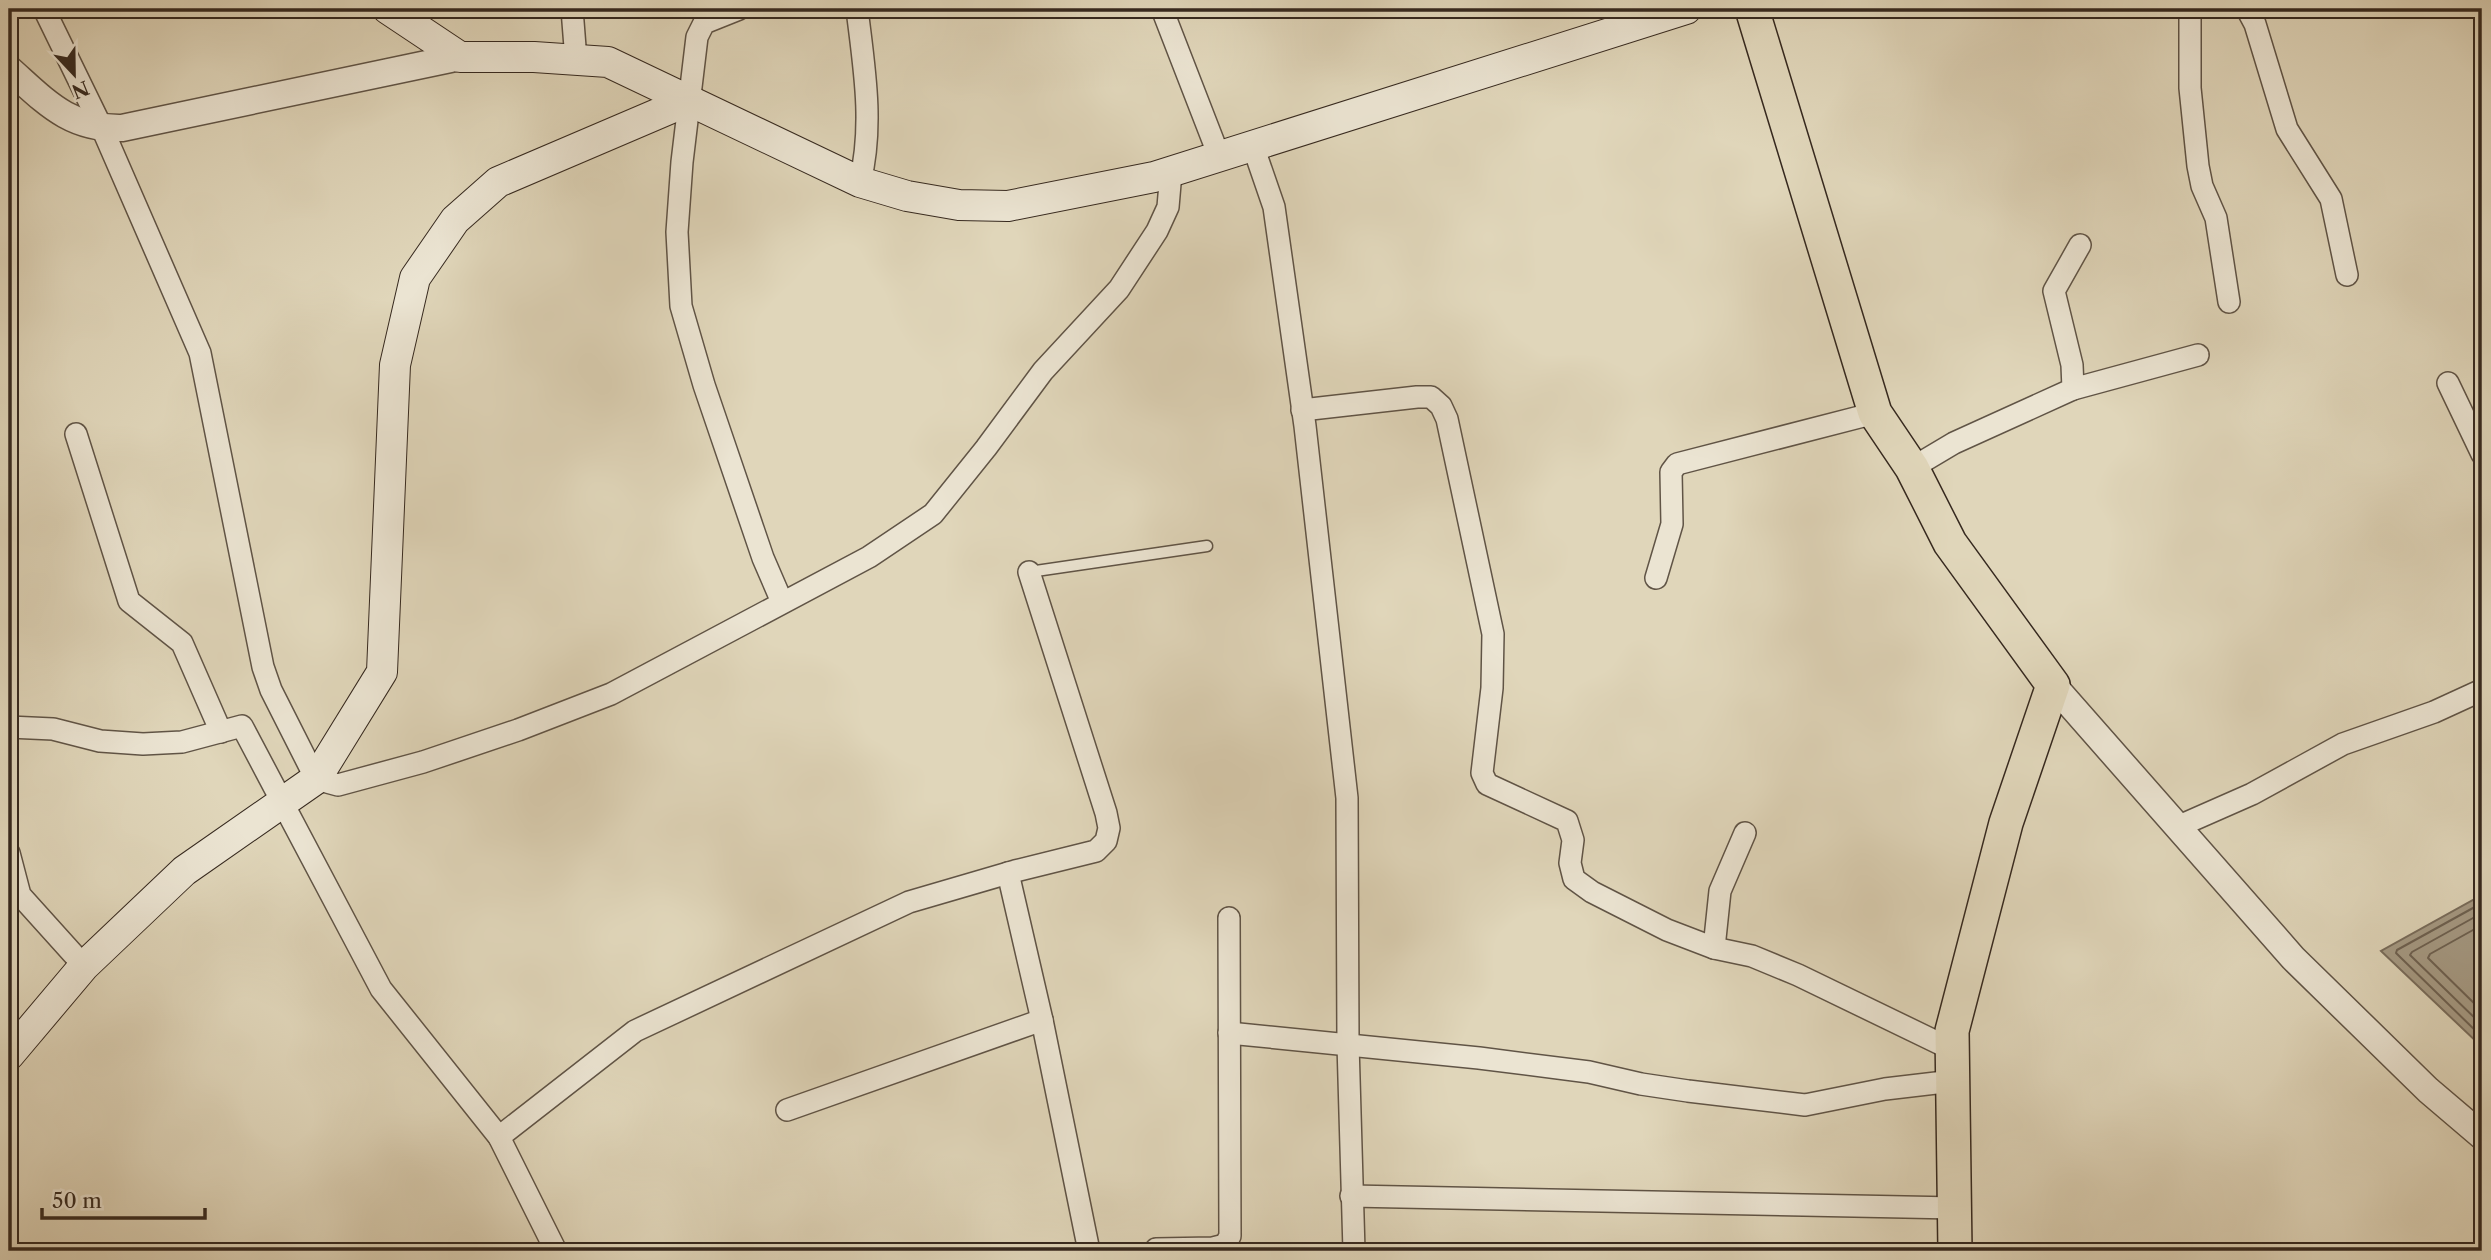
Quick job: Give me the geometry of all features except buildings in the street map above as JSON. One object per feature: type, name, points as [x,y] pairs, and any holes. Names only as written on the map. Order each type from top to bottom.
[{"type":"main road","points":[[388,9],[460,57],[534,57],[608,62],[860,182],[907,196],[959,205],[1008,206],[1067,196],[1171,172],[1686,9]]},
{"type":"main road","points":[[1752,9],[1875,413],[1912,468],[1950,543],[2053,685],[2006,823],[1952,1031],[1955,1251]]},
{"type":"main road","points":[[9,1055],[85,966],[184,871],[316,779],[382,672],[395,365],[415,278],[455,220],[498,182],[690,100]]},
{"type":"street","points":[[44,9],[103,128],[200,353],[264,667],[271,690],[316,779],[338,785],[423,762],[518,730],[611,694],[869,556],[933,514],[1043,370],[1118,289],[1157,231],[1168,207],[1171,172]]},
{"type":"street","points":[[572,9],[576,60]]},
{"type":"street","points":[[739,9],[704,23],[697,37],[682,162],[677,232],[681,306],[763,558],[782,602]]},
{"type":"street","points":[[857,9],[866,86],[868,132],[860,182]]},
{"type":"street","points":[[1162,9],[1219,156]]},
{"type":"street","points":[[2190,9],[2190,88],[2198,166],[2202,186],[2216,218],[2229,302]]},
{"type":"street","points":[[2246,9],[2255,24],[2287,129],[2331,200],[2347,275]]},
{"type":"street","points":[[9,69],[52,107],[73,120],[103,128],[122,128],[460,57]]},
{"type":"street","points":[[1253,146],[1274,207],[1302,410],[1347,798],[1348,1044],[1354,1251]]},
{"type":"street","points":[[2073,389],[2072,365],[2054,291],[2080,245]]},
{"type":"street","points":[[1912,468],[1954,443],[2073,389],[2198,355]]},
{"type":"street","points":[[2448,383],[2482,454]]},
{"type":"street","points":[[1302,410],[1417,397],[1431,397],[1441,406],[1447,419],[1493,634],[1492,688],[1482,774],[1487,784],[1567,821],[1573,840],[1570,863],[1574,879],[1592,892],[1667,930],[1714,948],[1752,956],[1798,975],[1953,1065]]},
{"type":"street","points":[[1656,578],[1672,524],[1671,472],[1677,464],[1875,413]]},
{"type":"street","points":[[76,434],[129,601],[182,643],[221,732]]},
{"type":"street","points":[[499,1137],[635,1031],[909,902],[1096,851],[1106,841],[1109,828],[1106,813],[1029,572]]},
{"type":"street","points":[[2053,685],[2293,958],[2428,1090],[2482,1136]]},
{"type":"street","points":[[2178,827],[2252,794],[2343,744],[2434,712],[2482,690]]},
{"type":"street","points":[[9,727],[53,729],[100,741],[143,744],[182,742],[242,726],[381,989],[499,1137],[556,1251]]},
{"type":"street","points":[[1714,948],[1720,891],[1745,833]]},
{"type":"street","points":[[9,853],[20,895],[85,966]]},
{"type":"street","points":[[1008,873],[1042,1020],[1088,1251]]},
{"type":"street","points":[[1156,1249],[1213,1248],[1225,1245],[1230,1236],[1229,918]]},
{"type":"street","points":[[787,1110],[1042,1020]]},
{"type":"street","points":[[1229,1032],[1589,1072],[1664,1088],[1805,1105],[1885,1089],[1953,1065]]},
{"type":"street","points":[[1351,1196],[1955,1208]]},
{"type":"lane","points":[[1029,572],[1207,546]]},
{"type":"water","points":[[2482,895],[2482,1047],[2381,951]]}]
